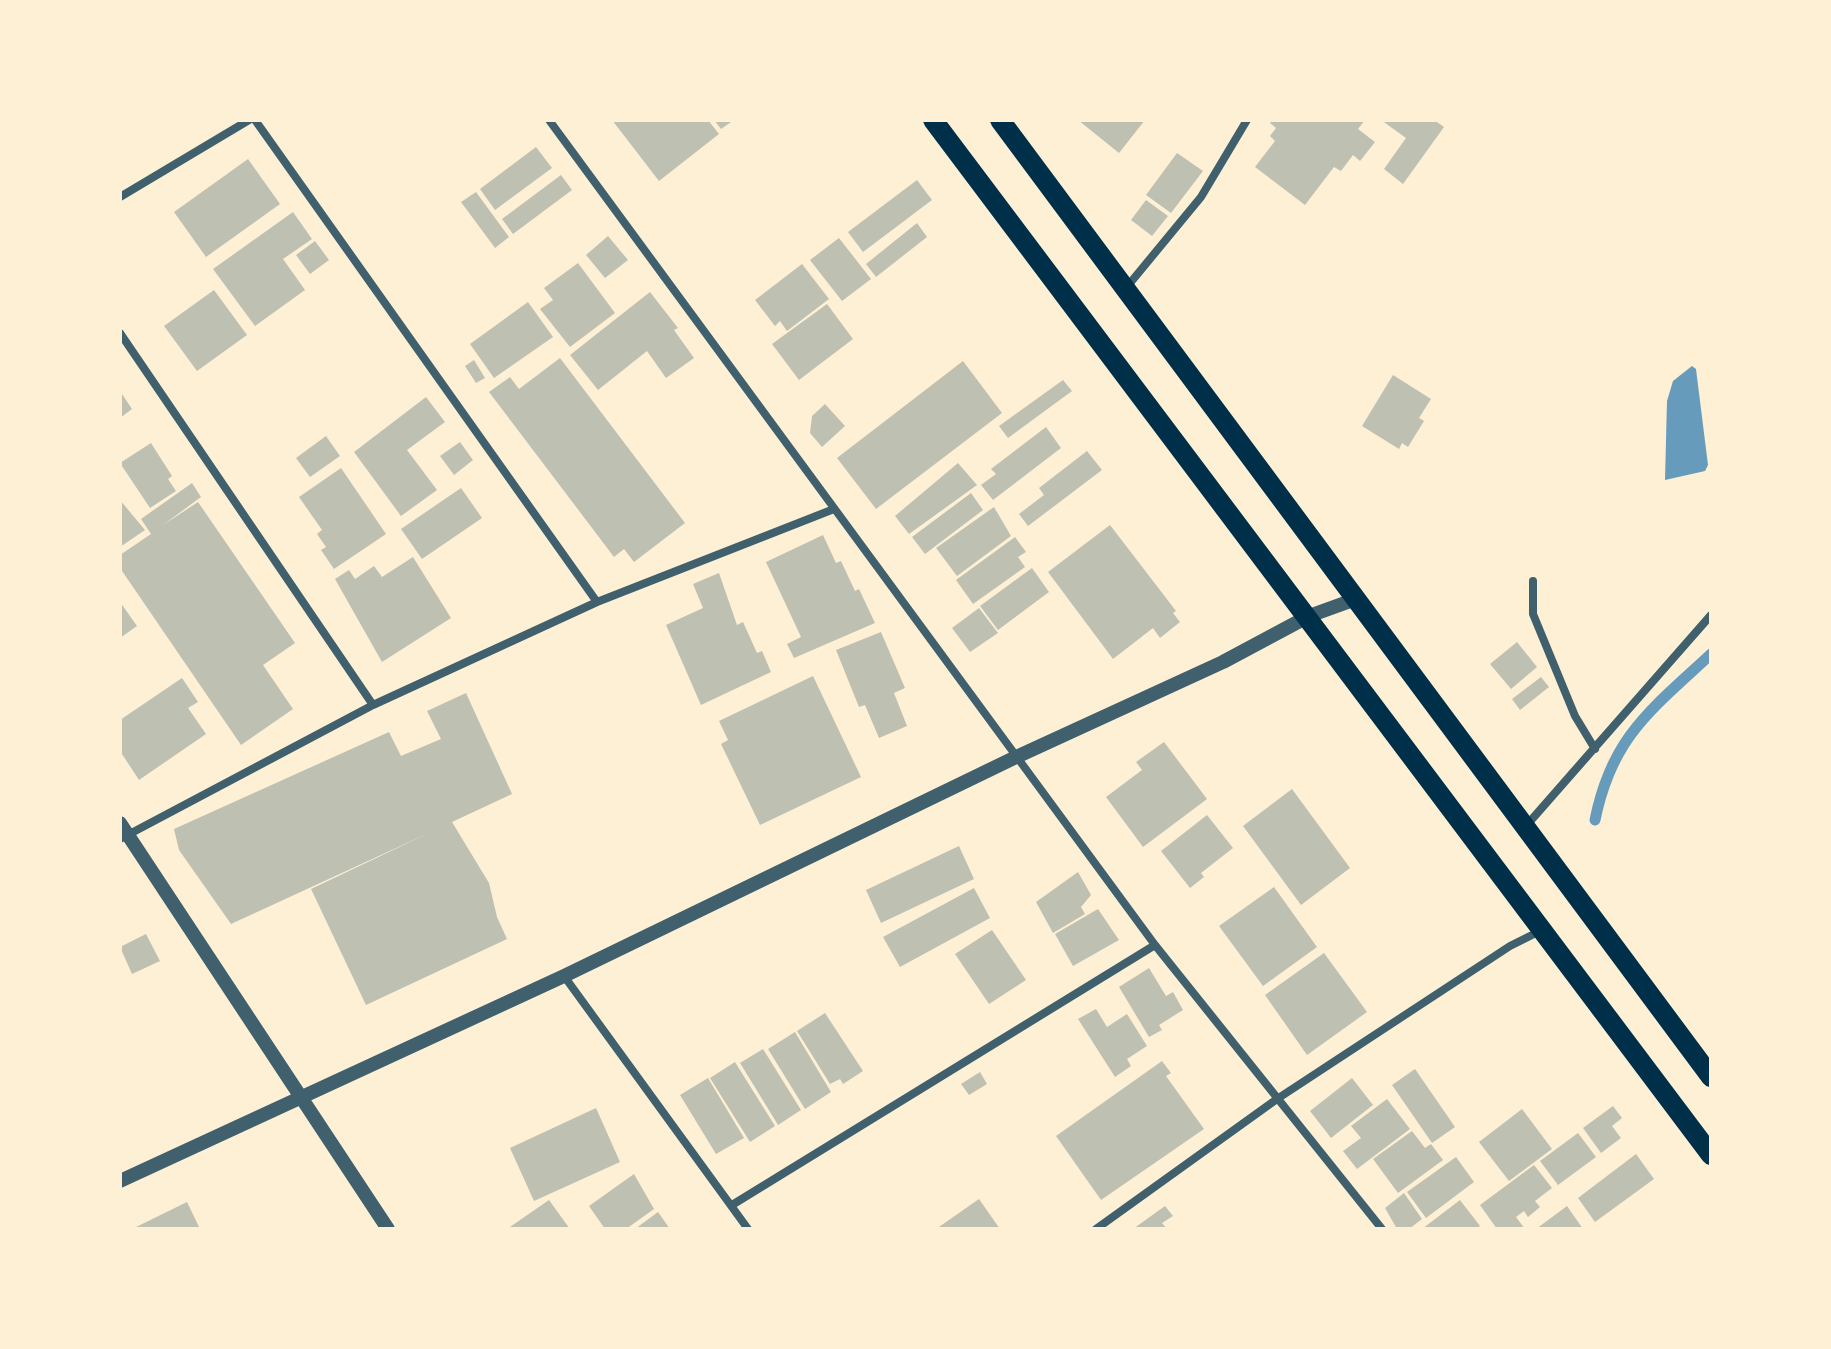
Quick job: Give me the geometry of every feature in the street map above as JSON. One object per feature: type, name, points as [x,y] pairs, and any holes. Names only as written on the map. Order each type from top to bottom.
[{"type":"main road","points":[[933,120],[1309,616],[1711,1155]]},
{"type":"main road","points":[[1000,120],[1711,1077]]},
{"type":"street","points":[[120,197],[252,120],[597,602]]},
{"type":"street","points":[[549,120],[1014,758],[1155,945],[1382,1229]]},
{"type":"street","points":[[1125,288],[1201,197],[1247,120]]},
{"type":"street","points":[[120,333],[373,705]]},
{"type":"street","points":[[388,1229],[123,832],[373,705],[597,602],[834,509]]},
{"type":"street","points":[[1533,581],[1533,614],[1575,716],[1595,749]]},
{"type":"street","points":[[120,1181],[564,976],[1014,758],[1223,662],[1309,616],[1356,599]]},
{"type":"street","points":[[1526,827],[1711,615]]},
{"type":"street","points":[[1096,1229],[1277,1099],[1510,946],[1543,930]]},
{"type":"street","points":[[732,1205],[1155,945]]},
{"type":"street","points":[[564,976],[748,1229]]},
{"type":"water","points":[[1692,366],[1696,369],[1708,465],[1705,471],[1665,480],[1667,401],[1673,381]]},
{"type":"building","points":[[612,120],[708,120],[719,134],[659,181]]},
{"type":"building","points":[[714,120],[734,120],[721,129]]},
{"type":"building","points":[[1078,120],[1145,120],[1119,153]]},
{"type":"building","points":[[1272,120],[1365,120],[1358,129],[1375,142],[1360,161],[1353,155],[1341,171],[1334,167],[1305,205],[1255,167],[1275,141],[1270,136],[1276,128],[1270,123]]},
{"type":"building","points":[[1381,120],[1434,120],[1444,127],[1403,184],[1384,169],[1406,138]]},
{"type":"building","points":[[536,147],[552,168],[495,210],[480,189]]},
{"type":"building","points":[[1177,153],[1203,171],[1171,213],[1146,195]]},
{"type":"building","points":[[248,159],[280,204],[206,257],[174,212]]},
{"type":"building","points":[[561,175],[572,190],[513,234],[502,219]]},
{"type":"building","points":[[917,180],[932,200],[863,252],[848,232]]},
{"type":"building","points":[[476,192],[509,237],[495,248],[461,202]]},
{"type":"building","points":[[1146,200],[1168,216],[1152,236],[1131,220]]},
{"type":"building","points":[[293,212],[312,239],[283,259],[305,290],[255,326],[213,269]]},
{"type":"building","points":[[917,223],[927,237],[876,277],[866,264]]},
{"type":"building","points":[[608,236],[628,260],[605,278],[586,255]]},
{"type":"building","points":[[839,238],[871,279],[842,301],[810,260]]},
{"type":"building","points":[[315,241],[329,260],[310,274],[296,255]]},
{"type":"building","points":[[578,263],[615,313],[570,347],[540,309],[553,300],[544,288]]},
{"type":"building","points":[[802,264],[829,299],[787,331],[780,321],[775,326],[755,300]]},
{"type":"building","points":[[214,290],[247,335],[197,371],[164,326]]},
{"type":"building","points":[[650,292],[678,328],[674,330],[694,358],[666,378],[647,351],[598,390],[570,355]]},
{"type":"building","points":[[528,302],[553,337],[494,378],[470,344]]},
{"type":"building","points":[[827,304],[853,339],[799,380],[772,344]]},
{"type":"building","points":[[560,358],[685,523],[634,562],[624,549],[614,557],[489,392],[510,377],[519,389]]},
{"type":"building","points":[[474,360],[485,378],[476,383],[465,366]]},
{"type":"building","points":[[963,361],[1002,413],[876,509],[837,458]]},
{"type":"building","points":[[1393,375],[1431,399],[1419,418],[1424,421],[1408,447],[1402,443],[1399,449],[1362,426]]},
{"type":"building","points":[[1063,380],[1072,391],[1008,438],[999,426]]},
{"type":"building","points":[[120,391],[132,409],[120,418]]},
{"type":"building","points":[[426,397],[445,422],[407,450],[437,490],[401,516],[354,452]]},
{"type":"building","points":[[825,404],[845,426],[822,447],[810,433],[812,416]]},
{"type":"building","points":[[1046,427],[1061,448],[993,500],[981,485],[996,474],[991,469]]},
{"type":"building","points":[[326,436],[340,456],[310,477],[296,458]]},
{"type":"building","points":[[460,442],[473,460],[454,475],[440,456]]},
{"type":"building","points":[[151,443],[172,476],[168,479],[176,491],[150,508],[120,463]]},
{"type":"building","points":[[1087,451],[1102,470],[1028,526],[1019,514],[1044,495],[1039,488]]},
{"type":"building","points":[[958,463],[977,485],[909,534],[895,516]]},
{"type":"building","points":[[341,468],[386,534],[334,569],[321,550],[326,547],[317,534],[322,530],[299,497]]},
{"type":"building","points":[[192,483],[201,497],[163,525],[198,502],[295,643],[263,665],[293,709],[241,745],[120,568],[120,555],[151,534],[141,519]]},
{"type":"building","points":[[461,488],[482,518],[422,559],[401,529]]},
{"type":"building","points":[[971,493],[983,510],[925,554],[912,537]]},
{"type":"building","points":[[120,500],[145,530],[120,547]]},
{"type":"building","points":[[994,507],[1011,536],[957,576],[936,548]]},
{"type":"building","points":[[1110,525],[1176,611],[1173,613],[1180,622],[1160,638],[1153,628],[1113,659],[1048,572]]},
{"type":"building","points":[[823,535],[836,563],[841,561],[855,591],[859,589],[875,623],[794,658],[787,644],[801,637],[766,562]]},
{"type":"building","points":[[1015,537],[1026,552],[1018,557],[1025,567],[973,604],[956,580]]},
{"type":"building","points":[[413,557],[451,618],[382,662],[335,579],[349,570],[355,579],[374,566],[382,577]]},
{"type":"building","points":[[1032,568],[1049,592],[998,630],[980,606]]},
{"type":"building","points":[[719,573],[737,625],[743,622],[757,653],[762,651],[771,672],[701,705],[666,625],[703,608],[693,584]]},
{"type":"building","points":[[120,602],[137,626],[120,638]]},
{"type":"building","points":[[979,608],[998,633],[970,652],[952,628]]},
{"type":"building","points":[[881,632],[905,688],[894,693],[907,726],[879,738],[865,705],[859,707],[836,650]]},
{"type":"building","points":[[1517,642],[1537,667],[1511,689],[1490,664]]},
{"type":"building","points":[[813,676],[861,777],[760,825],[721,744],[728,740],[719,721]]},
{"type":"building","points":[[1541,677],[1549,687],[1520,710],[1512,699]]},
{"type":"building","points":[[182,678],[198,702],[188,708],[206,734],[139,780],[120,751],[120,720]]},
{"type":"building","points":[[466,693],[512,794],[452,822],[489,883],[497,917],[507,939],[366,1005],[311,889],[431,832],[231,924],[179,850],[174,829],[389,732],[401,756],[441,739],[427,711]]},
{"type":"building","points":[[1164,742],[1207,799],[1143,847],[1106,797],[1142,770],[1136,762]]},
{"type":"building","points":[[1292,789],[1350,868],[1301,905],[1243,826]]},
{"type":"building","points":[[1207,815],[1233,848],[1201,873],[1204,877],[1190,888],[1161,851]]},
{"type":"building","points":[[959,846],[974,879],[881,923],[866,890]]},
{"type":"building","points":[[1078,872],[1091,895],[1081,907],[1085,914],[1053,933],[1036,902]]},
{"type":"building","points":[[1274,887],[1317,947],[1263,986],[1219,926]]},
{"type":"building","points":[[974,888],[990,918],[900,967],[883,937]]},
{"type":"building","points":[[1098,909],[1119,940],[1073,966],[1055,934]]},
{"type":"building","points":[[992,930],[1026,980],[989,1004],[955,954]]},
{"type":"building","points":[[146,934],[160,961],[132,974],[120,947]]},
{"type":"building","points":[[1324,953],[1367,1012],[1307,1055],[1265,995]]},
{"type":"building","points":[[1149,968],[1166,996],[1173,992],[1183,1010],[1159,1025],[1162,1030],[1149,1037],[1119,987]]},
{"type":"building","points":[[1096,1009],[1107,1027],[1127,1014],[1147,1046],[1127,1059],[1131,1066],[1115,1077],[1078,1019]]},
{"type":"building","points":[[825,1013],[863,1071],[843,1084],[840,1079],[830,1084],[797,1031]]},
{"type":"building","points":[[795,1032],[831,1092],[805,1109],[768,1049]]},
{"type":"building","points":[[763,1049],[801,1110],[778,1125],[740,1063]]},
{"type":"building","points":[[1162,1061],[1171,1073],[1166,1076],[1204,1129],[1101,1200],[1056,1136]]},
{"type":"building","points":[[735,1062],[775,1126],[750,1142],[710,1078]]},
{"type":"building","points":[[1415,1069],[1455,1127],[1432,1143],[1392,1085]]},
{"type":"building","points":[[980,1072],[987,1084],[969,1095],[961,1084]]},
{"type":"building","points":[[708,1078],[744,1138],[716,1154],[680,1095]]},
{"type":"building","points":[[1352,1078],[1373,1105],[1331,1138],[1310,1111]]},
{"type":"building","points":[[1387,1099],[1410,1129],[1357,1169],[1343,1151],[1361,1138],[1351,1126]]},
{"type":"building","points":[[1613,1106],[1622,1118],[1612,1126],[1621,1138],[1601,1153],[1583,1128]]},
{"type":"building","points":[[596,1108],[620,1162],[534,1201],[510,1148]]},
{"type":"building","points":[[1522,1109],[1552,1149],[1509,1181],[1479,1142]]},
{"type":"building","points":[[1412,1131],[1425,1148],[1431,1144],[1443,1160],[1398,1193],[1373,1159]]},
{"type":"building","points":[[1578,1133],[1596,1157],[1558,1185],[1540,1161]]},
{"type":"building","points":[[1636,1154],[1654,1179],[1595,1222],[1578,1198]]},
{"type":"building","points":[[1456,1157],[1474,1182],[1426,1218],[1407,1192]]},
{"type":"building","points":[[1534,1165],[1552,1188],[1535,1201],[1540,1207],[1528,1217],[1524,1211],[1516,1217],[1525,1229],[1497,1229],[1480,1205]]},
{"type":"building","points":[[634,1174],[654,1209],[626,1229],[605,1229],[589,1206]]},
{"type":"building","points":[[1404,1193],[1422,1219],[1409,1229],[1397,1229],[1385,1208]]},
{"type":"building","points":[[979,1199],[1000,1229],[936,1229]]},
{"type":"building","points":[[549,1200],[570,1229],[507,1229]]},
{"type":"building","points":[[1460,1200],[1480,1226],[1476,1229],[1422,1229]]},
{"type":"building","points":[[187,1202],[200,1229],[132,1229]]},
{"type":"building","points":[[1165,1206],[1173,1216],[1162,1223],[1167,1229],[1133,1229]]},
{"type":"building","points":[[1567,1206],[1583,1229],[1536,1229]]},
{"type":"building","points":[[658,1212],[670,1229],[635,1229]]},
{"type":"waterway","points":[[1595,820],[1612,766],[1637,726],[1711,654]]}]
